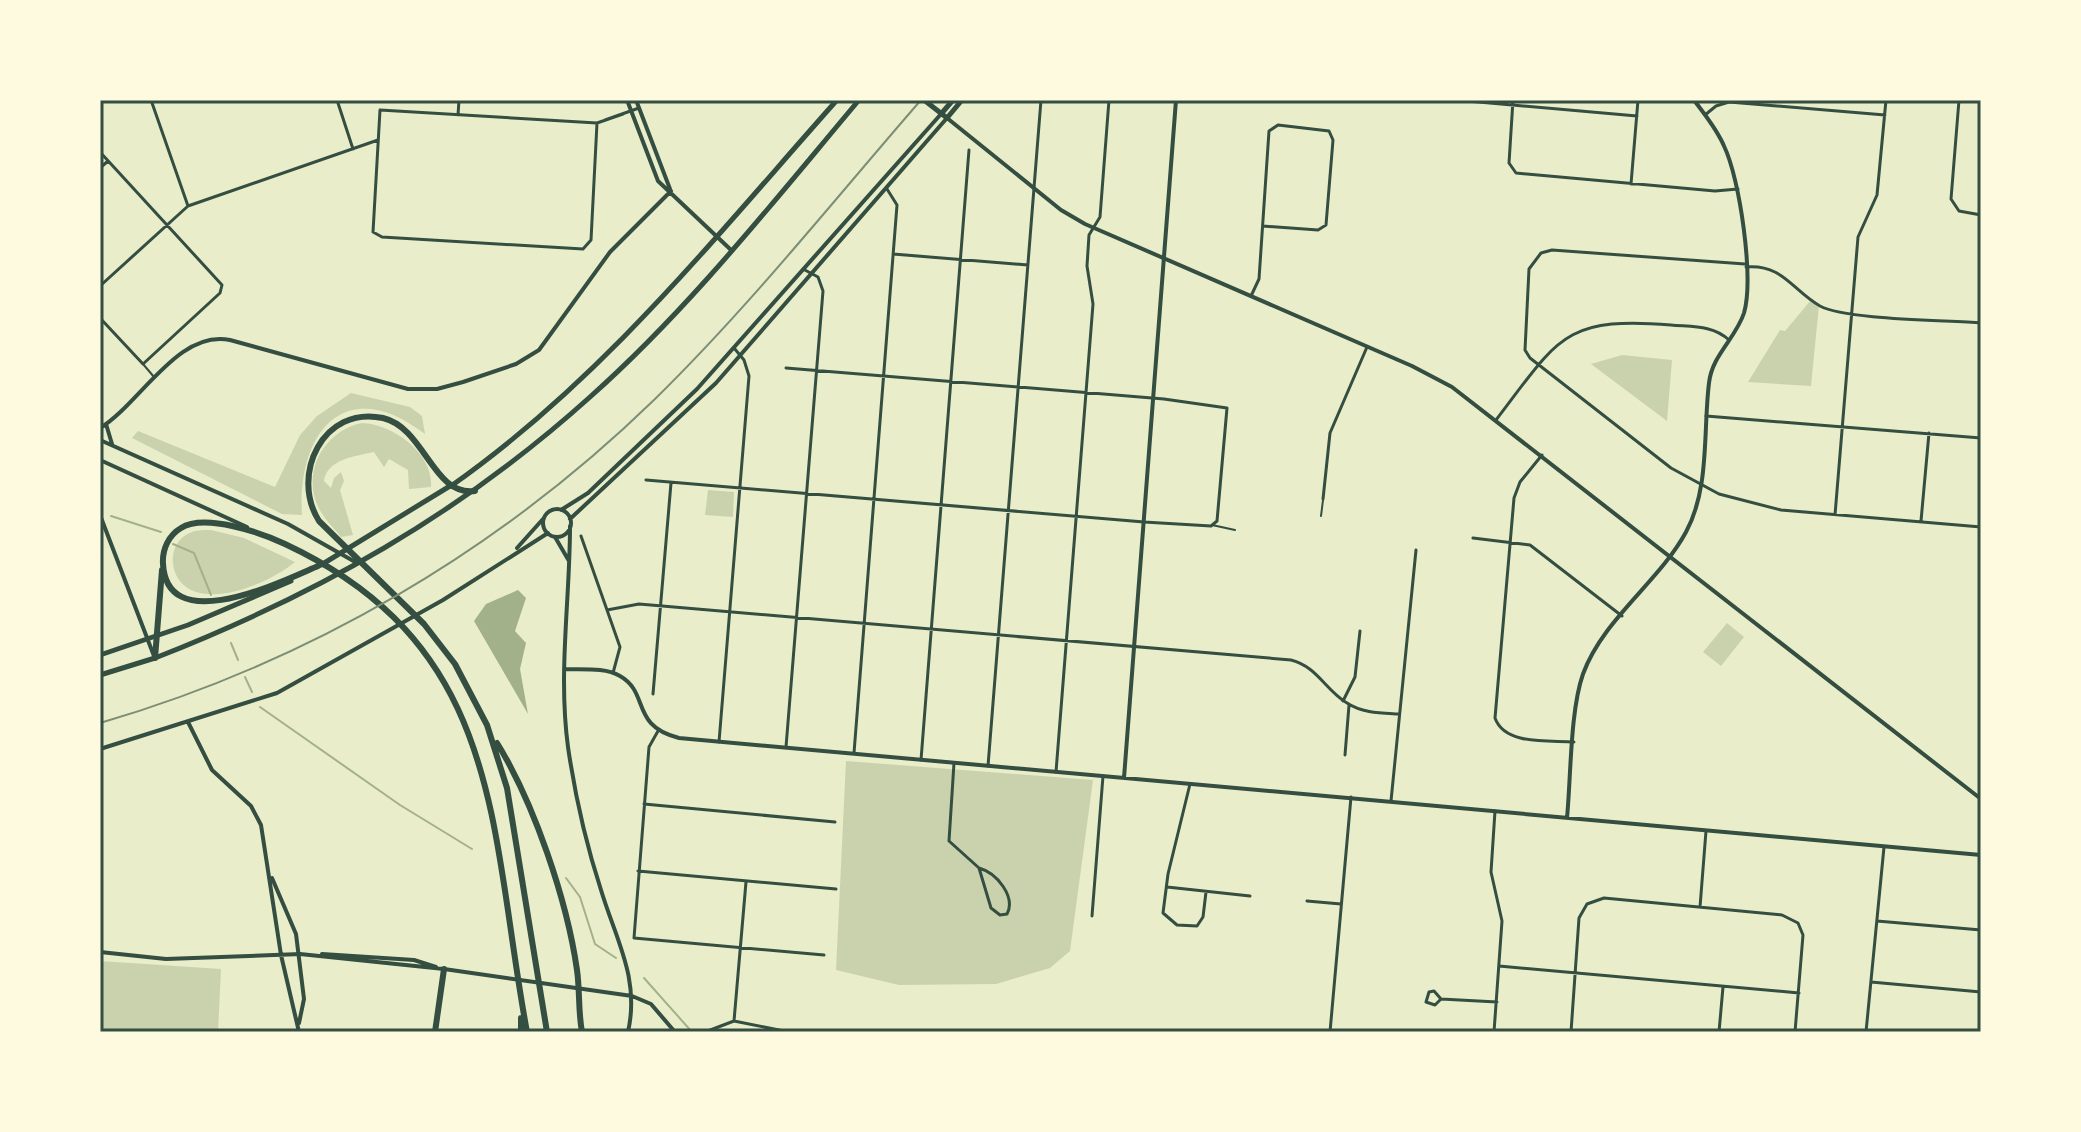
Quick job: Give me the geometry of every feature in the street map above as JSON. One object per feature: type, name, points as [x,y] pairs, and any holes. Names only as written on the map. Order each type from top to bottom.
[{"type":"highway","points":[[475,491],[462,491],[450,486],[406,429],[373,417],[349,420],[320,442],[308,468],[310,505],[335,538],[409,606],[429,630],[455,664],[508,761],[565,909],[582,1032]]},
{"type":"highway","points":[[155,658],[163,558],[170,539],[190,523],[210,522],[264,535],[301,552],[356,585],[414,641],[452,697],[481,764],[496,832],[527,1032]]},
{"type":"highway","points":[[163,558],[166,577],[174,588],[185,596],[205,601],[255,593],[318,566]]},
{"type":"highway","points":[[490,733],[507,788],[547,1032]]},
{"type":"highway","points":[[435,1032],[444,969]]},
{"type":"highway","points":[[521,1002],[521,1032]]},
{"type":"main road","points":[[100,655],[146,641],[255,598],[318,566],[450,486],[491,457],[575,387],[633,331],[837,100]]},
{"type":"main road","points":[[100,675],[155,658],[307,593],[415,531],[475,491],[593,395],[730,249],[859,100]]},
{"type":"main road","points":[[924,100],[944,116]]},
{"type":"main road","points":[[944,116],[953,100]]},
{"type":"main road","points":[[944,116],[962,100]]},
{"type":"street","points":[[151,100],[188,206]]},
{"type":"street","points":[[337,100],[353,149]]},
{"type":"street","points":[[458,115],[459,100]]},
{"type":"street","points":[[627,100],[658,181],[730,249]]},
{"type":"street","points":[[636,100],[671,191]]},
{"type":"street","points":[[988,766],[1041,100]]},
{"type":"street","points":[[1056,772],[1093,304],[1087,259],[1093,227],[1100,217],[1109,100]]},
{"type":"street","points":[[1124,778],[1176,100]]},
{"type":"street","points":[[1456,100],[1637,116]]},
{"type":"street","points":[[1631,184],[1638,100]]},
{"type":"street","points":[[1567,818],[1582,676],[1595,651],[1670,555],[1692,520],[1700,486],[1711,371],[1744,312],[1746,266],[1738,189],[1724,144],[1694,100]]},
{"type":"street","points":[[1835,515],[1858,237],[1877,195],[1886,100]]},
{"type":"street","points":[[1959,100],[1951,199],[1959,211],[1981,215]]},
{"type":"street","points":[[1705,115],[1716,106],[1729,102],[1885,115]]},
{"type":"street","points":[[1513,103],[1509,165],[1516,173],[1631,184],[1738,189]]},
{"type":"street","points":[[600,123],[591,240],[587,247],[579,250],[377,236],[372,226],[380,110],[600,123],[639,108]]},
{"type":"street","points":[[944,116],[1061,210],[1163,260],[1438,379],[1542,455],[1981,799]]},
{"type":"street","points":[[570,519],[690,410],[887,189],[944,116]]},
{"type":"street","points":[[513,553],[552,510],[575,504],[645,440],[734,348],[944,116]]},
{"type":"street","points":[[1251,296],[1259,279],[1263,226],[1271,128],[1278,125],[1319,128],[1331,134],[1327,222],[1318,230],[1263,226]]},
{"type":"street","points":[[100,286],[188,206],[378,140]]},
{"type":"street","points":[[921,760],[969,150]]},
{"type":"street","points":[[100,152],[221,281],[222,290],[143,364],[100,318]]},
{"type":"street","points":[[100,168],[108,161]]},
{"type":"street","points":[[854,753],[897,205],[887,189]]},
{"type":"street","points":[[100,428],[195,343],[219,337],[417,390],[450,386],[516,364],[547,341],[610,252],[671,191]]},
{"type":"street","points":[[1981,323],[1851,313],[1819,305],[1777,271],[1552,250],[1541,253],[1529,269],[1523,338],[1526,353],[1539,365],[1671,468],[1700,486],[1760,507],[1981,527]]},
{"type":"street","points":[[893,254],[1028,265]]},
{"type":"street","points":[[786,747],[823,288],[814,273],[803,269]]},
{"type":"street","points":[[1496,420],[1539,365],[1568,336],[1606,322],[1708,328],[1729,340]]},
{"type":"street","points":[[1323,499],[1330,433],[1367,347]]},
{"type":"street","points":[[719,742],[749,376],[740,354],[734,348]]},
{"type":"street","points":[[646,480],[1144,522],[1212,525],[1218,519],[1227,408],[1153,398],[786,368]]},
{"type":"street","points":[[1706,416],[1981,438]]},
{"type":"street","points":[[106,424],[112,445]]},
{"type":"street","points":[[1921,522],[1929,433]]},
{"type":"street","points":[[100,440],[319,540],[368,570]]},
{"type":"street","points":[[1542,455],[1516,490],[1497,723],[1512,736],[1574,742]]},
{"type":"street","points":[[100,460],[264,535]]},
{"type":"street","points":[[653,694],[671,483]]},
{"type":"street","points":[[561,510],[570,519],[564,669],[573,780],[601,892],[630,971],[632,996],[628,1032]]},
{"type":"street","points":[[100,515],[155,658]]},
{"type":"street","points":[[544,518],[548,533],[554,536],[570,563]]},
{"type":"street","points":[[554,536],[564,534],[570,526]]},
{"type":"street","points":[[100,749],[277,693],[443,600],[548,533]]},
{"type":"street","points":[[581,536],[620,647],[613,673]]},
{"type":"street","points":[[1473,538],[1510,541],[1535,548],[1622,616]]},
{"type":"street","points":[[1391,801],[1416,550]]},
{"type":"street","points":[[607,610],[630,604],[662,606],[1300,662],[1319,674],[1349,705],[1398,714]]},
{"type":"street","points":[[1343,701],[1355,677],[1360,631]]},
{"type":"street","points":[[564,669],[613,673],[626,680],[649,725],[679,738],[1981,855]]},
{"type":"street","points":[[1345,755],[1349,705]]},
{"type":"street","points":[[188,722],[212,770],[257,815],[281,955],[299,1025]]},
{"type":"street","points":[[658,731],[649,747],[633,931],[636,939],[824,955]]},
{"type":"street","points":[[954,763],[949,841],[979,868],[988,871],[1008,895],[1010,904],[1007,914],[1000,915],[991,908],[979,868]]},
{"type":"street","points":[[1092,916],[1103,776]]},
{"type":"street","points":[[1190,783],[1165,887],[1162,906],[1165,917],[1189,927],[1202,920],[1206,892]]},
{"type":"street","points":[[1330,1032],[1351,797]]},
{"type":"street","points":[[643,804],[835,822]]},
{"type":"street","points":[[1494,1032],[1502,921],[1491,872],[1495,811]]},
{"type":"street","points":[[1699,907],[1706,831]]},
{"type":"street","points":[[1866,1032],[1884,847]]},
{"type":"street","points":[[267,862],[293,924],[300,954],[304,999],[299,1032]]},
{"type":"street","points":[[638,871],[836,889]]},
{"type":"street","points":[[734,1021],[746,882]]},
{"type":"street","points":[[1165,887],[1250,896]]},
{"type":"street","points":[[1571,1032],[1579,918],[1585,906],[1600,899],[1782,915],[1798,923],[1803,935],[1795,1032]]},
{"type":"street","points":[[1307,901],[1341,904]]},
{"type":"street","points":[[1877,921],[1981,930]]},
{"type":"street","points":[[100,952],[166,959],[300,954],[385,957],[444,969],[632,996],[651,1004],[675,1032]]},
{"type":"street","points":[[1499,966],[1799,993]]},
{"type":"street","points":[[1871,982],[1981,992]]},
{"type":"street","points":[[1719,1032],[1723,987]]},
{"type":"street","points":[[1441,999],[1497,1002]]},
{"type":"street","points":[[705,1032],[734,1021],[789,1032]]},
{"type":"lane","points":[[143,364],[155,377]]},
{"type":"lane","points":[[1321,516],[1323,499]]},
{"type":"lane","points":[[1212,525],[1235,530]]},
{"type":"shaded area","points":[[1811,300],[1819,305],[1811,386],[1748,382],[1780,330],[1785,331]]},
{"type":"shaded area","points":[[1622,355],[1672,360],[1667,421],[1591,364]]},
{"type":"shaded area","points":[[351,393],[410,407],[422,416],[425,434],[397,417],[372,409],[350,411],[332,420],[318,436],[308,458],[302,515],[282,514],[132,438],[138,431],[275,487],[300,435],[317,416]]},
{"type":"shaded area","points":[[362,423],[386,429],[409,443],[426,463],[431,487],[409,489],[408,470],[389,459],[384,467],[374,452],[336,463],[324,481],[331,488],[334,478],[341,472],[344,481],[340,490],[353,535],[341,537],[323,515],[315,498],[314,470],[326,445],[336,435]]},
{"type":"shaded area","points":[[708,490],[734,492],[733,517],[705,515]]},
{"type":"shaded area","points":[[211,530],[244,538],[295,562],[246,588],[217,594],[191,590],[177,577],[174,551],[184,537],[194,531]]},
{"type":"shaded area","points":[[518,590],[526,598],[515,631],[526,643],[520,669],[528,714],[474,621],[486,604]]},
{"type":"shaded area","points":[[1727,623],[1744,637],[1721,666],[1703,652]]},
{"type":"shaded area","points":[[846,761],[1093,780],[1070,951],[1050,968],[996,984],[899,985],[836,970]]},
{"type":"shaded area","points":[[100,961],[221,969],[218,1032],[100,1032]]},
{"type":"waterway","points":[[111,516],[161,532]]},
{"type":"waterway","points":[[173,544],[194,553],[211,595]]},
{"type":"waterway","points":[[231,643],[238,660]]},
{"type":"waterway","points":[[245,677],[252,692]]},
{"type":"waterway","points":[[260,707],[400,805],[472,849]]},
{"type":"waterway","points":[[566,878],[580,897],[595,944],[616,958]]},
{"type":"waterway","points":[[644,978],[692,1032]]},
{"type":"railway","points":[[100,723],[177,698],[253,668],[326,634],[466,552],[532,505],[595,454],[690,364],[758,290],[921,100]]}]
